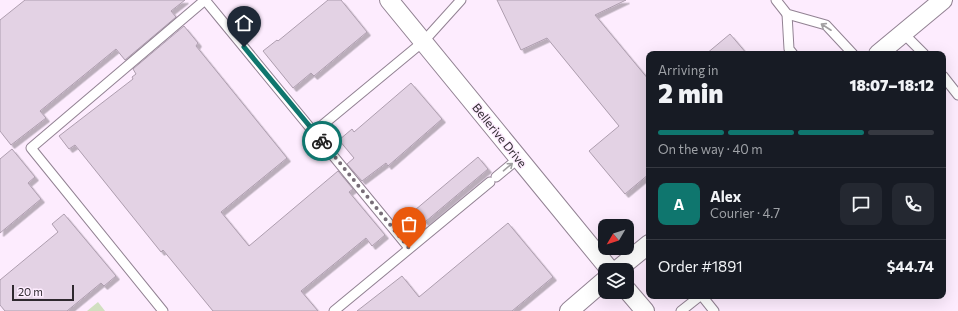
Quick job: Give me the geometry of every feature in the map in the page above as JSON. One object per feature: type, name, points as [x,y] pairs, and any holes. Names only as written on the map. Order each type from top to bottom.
[{"type":"street","name":"Bellerive Drive","points":[[389,0],[604,263]]},
{"type":"street","points":[[882,51],[943,0]]},
{"type":"street","points":[[626,263],[646,246]]},
{"type":"street","points":[[569,311],[598,286]]},
{"type":"street","points":[[634,298],[645,311]]},
{"type":"lane","points":[[163,311],[32,148],[205,0],[409,248]]},
{"type":"lane","points":[[314,132],[424,41],[461,0]]},
{"type":"lane","points":[[776,0],[787,14],[789,49],[791,51]]},
{"type":"lane","points":[[787,14],[826,25],[851,51]]},
{"type":"lane","points":[[903,33],[921,51]]},
{"type":"lane","points":[[946,80],[958,95]]},
{"type":"lane","points":[[334,311],[519,158]]},
{"type":"lane","points":[[681,311],[697,299]]},
{"type":"lane","points":[[704,299],[714,311]]},
{"type":"green space","points":[[98,302],[105,311],[87,311]]},
{"type":"building","points":[[25,0],[185,0],[171,11],[176,17],[125,60],[116,49],[40,111],[46,118],[11,145],[0,131],[0,20]]},
{"type":"building","points":[[328,0],[341,0],[367,32],[314,76],[311,73],[293,88],[263,51],[277,40],[278,41]]},
{"type":"building","points":[[497,0],[626,0],[595,15],[646,76],[646,176],[625,194],[589,151],[619,126],[547,38],[521,50]]},
{"type":"building","points":[[184,26],[198,43],[196,46],[287,158],[221,212],[249,246],[338,171],[353,189],[349,192],[385,235],[372,246],[366,238],[301,291],[318,311],[213,311],[163,250],[161,252],[75,145],[69,149],[59,136],[133,79],[132,77],[136,74],[133,69]]},
{"type":"building","points":[[730,34],[744,51],[710,51]]},
{"type":"building","points":[[411,83],[442,119],[388,166],[386,163],[362,181],[347,164],[354,158],[339,140],[352,129],[354,132]]},
{"type":"building","points":[[12,149],[35,177],[28,183],[41,199],[0,233],[0,159]]},
{"type":"building","points":[[478,157],[488,169],[425,222],[415,210]]},
{"type":"building","points":[[64,214],[116,276],[104,286],[101,283],[67,311],[5,311],[0,305],[0,280],[58,232],[52,224]]},
{"type":"building","points":[[508,223],[553,277],[512,311],[357,311],[402,276],[419,297]]},
{"type":"way so far","points":[[322,141],[409,248]]},
{"type":"route","points":[[244,47],[322,141]]}]
